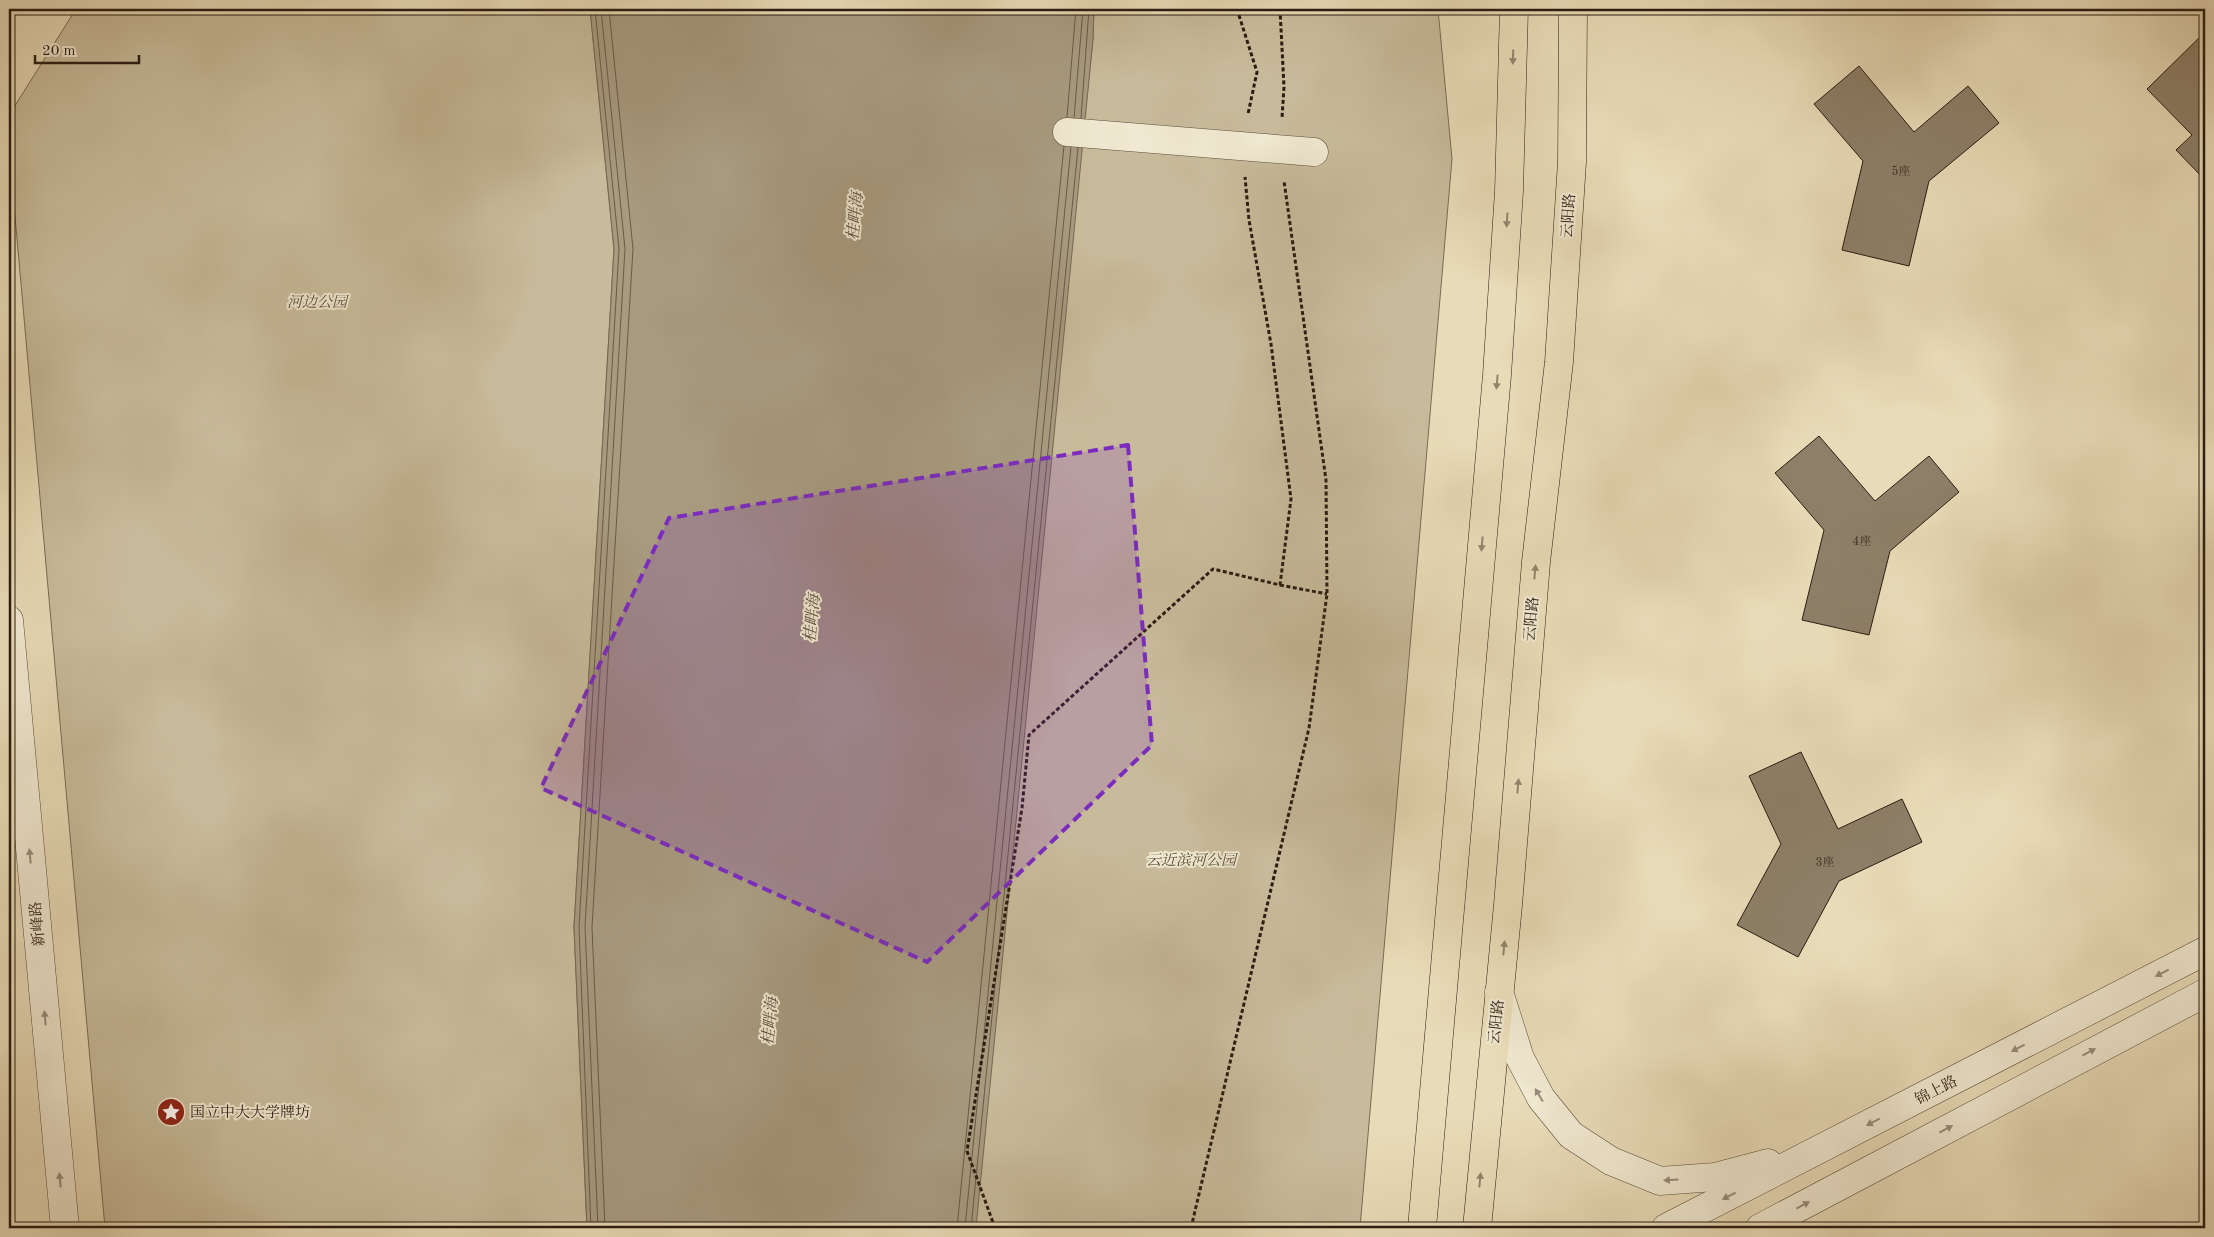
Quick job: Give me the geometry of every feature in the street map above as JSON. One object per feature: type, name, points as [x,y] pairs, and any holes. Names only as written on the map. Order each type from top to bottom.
[{"type":"main road","points":[[1422,1228],[1497,375],[1509,192],[1514,9]]},
{"type":"main road","name":"云阳路","points":[[1477,1228],[1536,562],[1559,362],[1572,162],[1574,9]]},
{"type":"street","points":[[1067,132],[1314,152]]},
{"type":"street","name":"新峰路","points":[[9,620],[65,1228]]},
{"type":"street","name":"锦上路","points":[[1666,1228],[2205,950]]},
{"type":"street","points":[[1499,992],[1520,1058],[1540,1098],[1571,1135],[1611,1161],[1660,1181],[1715,1177],[1820,1149]]},
{"type":"street","points":[[1760,1228],[2205,992]]},
{"type":"path","points":[[1237,9],[1257,72],[1242,146],[1250,220],[1271,344],[1292,499],[1280,585]]},
{"type":"path","points":[[1191,1228],[1309,728],[1327,594],[1326,480],[1293,256],[1281,149],[1284,87],[1280,9]]},
{"type":"path","points":[[995,1228],[966,1151],[1022,808],[1029,735],[1213,569],[1327,594]]},
{"type":"highlighted area","points":[[1128,445],[1152,745],[927,962],[541,788],[669,518]]},
{"type":"green space","name":"河边公园","points":[[76,9],[590,9],[614,249],[574,927],[587,1228],[105,1228],[9,149],[9,115]]},
{"type":"green space","name":"云近滨河公园","points":[[1094,9],[1438,9],[1452,159],[1360,1228],[966,1228],[1093,39]]},
{"type":"water","name":"桂畔海","points":[[590,9],[1094,9],[1093,39],[976,1228],[587,1228],[574,927],[614,249]]},
{"type":"building","points":[[2205,32],[2205,180],[2176,150],[2192,135],[2147,89]]},
{"type":"building","points":[[1859,66],[1914,132],[1968,86],[1999,123],[1929,181],[1909,266],[1842,250],[1863,161],[1814,104]]},
{"type":"building","points":[[1819,436],[1875,501],[1929,456],[1959,492],[1890,551],[1869,635],[1802,620],[1824,530],[1775,473]]},
{"type":"building","points":[[1801,752],[1838,829],[1902,799],[1922,842],[1839,881],[1798,957],[1737,925],[1781,844],[1749,776]]},
{"type":"place","name":"国立中大大学牌坊","points":[[171,1112]]}]
